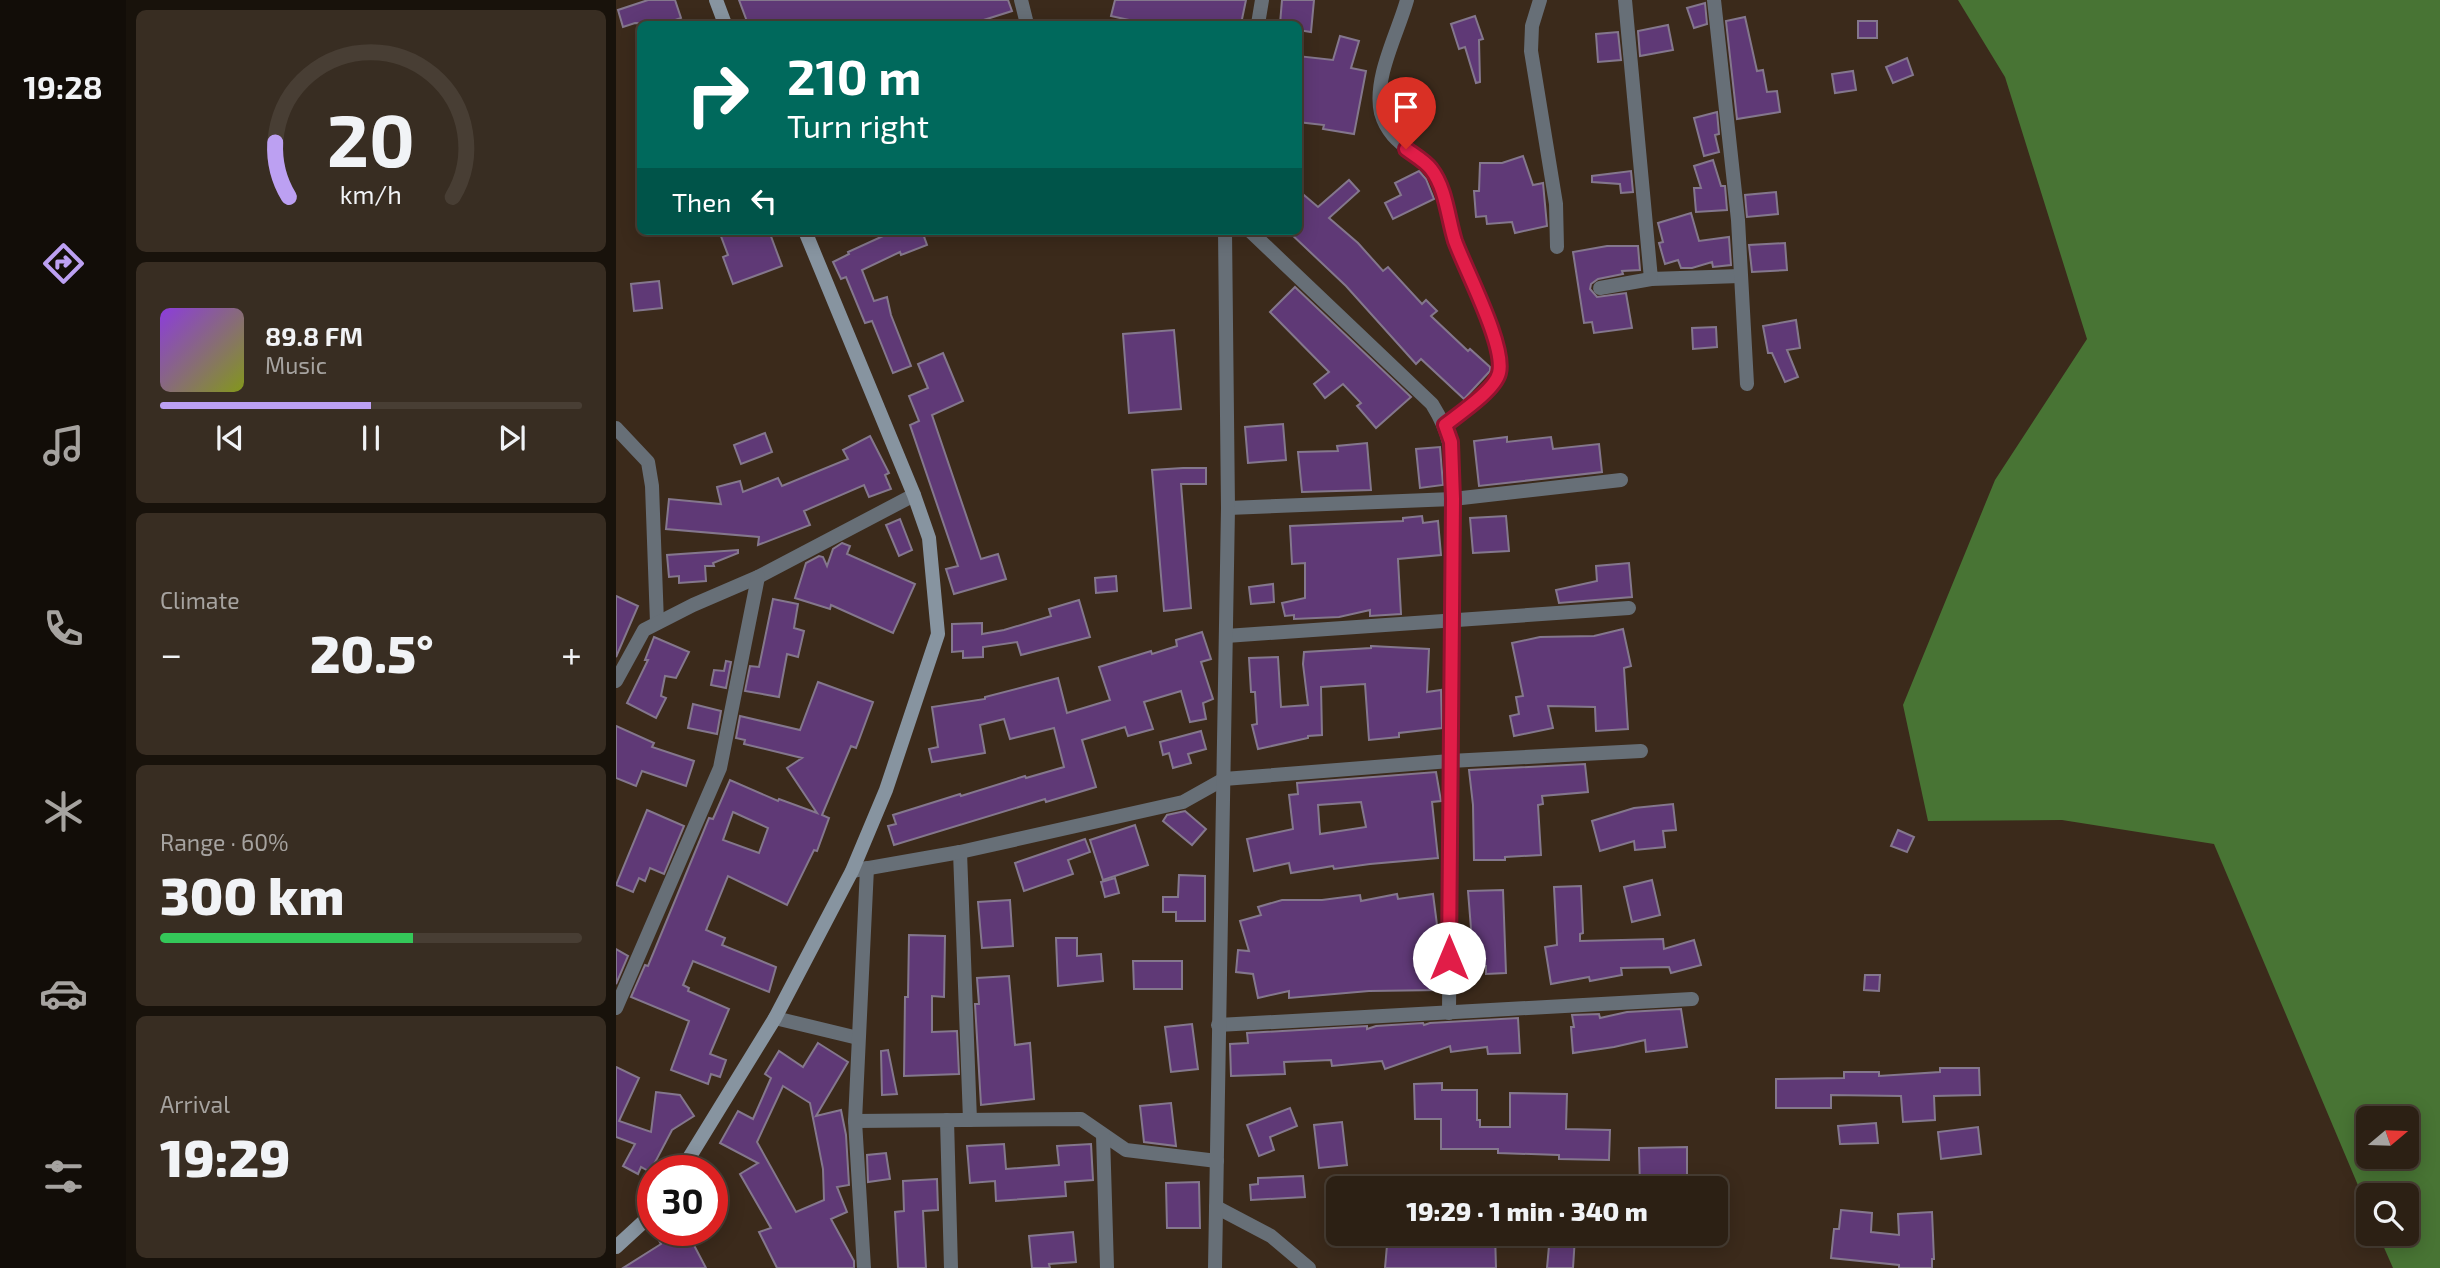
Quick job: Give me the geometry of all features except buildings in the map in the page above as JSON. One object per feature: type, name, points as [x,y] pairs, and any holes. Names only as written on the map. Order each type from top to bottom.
[{"type":"street","points":[[716,0],[724,21]]},
{"type":"street","points":[[1021,0],[1027,21]]},
{"type":"street","points":[[1258,21],[1262,0]]},
{"type":"street","points":[[1407,0],[1385,64],[1381,112],[1391,135],[1431,169],[1440,186],[1457,244],[1497,349],[1500,370],[1497,379],[1471,405],[1445,425]]},
{"type":"street","points":[[1540,0],[1532,26],[1531,51],[1556,204],[1557,247]]},
{"type":"street","points":[[1625,0],[1651,279]]},
{"type":"street","points":[[1714,0],[1738,220],[1747,383]]},
{"type":"street","points":[[691,1155],[775,1018],[852,872],[886,790],[938,634],[929,538],[914,495],[807,235]]},
{"type":"street","points":[[1215,1268],[1228,508],[1225,235]]},
{"type":"street","points":[[1254,235],[1432,404],[1445,425],[1451,442],[1453,499],[1449,1013]]},
{"type":"street","points":[[1600,288],[1651,279],[1740,276]]},
{"type":"street","points":[[616,428],[648,463],[652,486],[657,623]]},
{"type":"street","points":[[1228,508],[1453,499],[1621,480]]},
{"type":"street","points":[[616,681],[644,630],[758,577],[914,495]]},
{"type":"street","points":[[616,1008],[720,768],[758,577]]},
{"type":"street","points":[[1226,636],[1629,608]]},
{"type":"street","points":[[852,872],[867,867],[960,852],[1183,802],[1224,779],[1450,761],[1642,751]]},
{"type":"street","points":[[960,852],[970,1120]]},
{"type":"street","points":[[864,1268],[855,1121],[867,867]]},
{"type":"street","points":[[1218,1026],[1692,999]]},
{"type":"street","points":[[775,1018],[858,1038]]},
{"type":"street","points":[[855,1121],[1081,1119],[1126,1150],[1217,1161]]},
{"type":"street","points":[[947,1120],[951,1268]]},
{"type":"street","points":[[1103,1135],[1107,1268]]},
{"type":"street","points":[[1216,1207],[1271,1236],[1309,1268]]},
{"type":"street","points":[[616,1247],[637,1228]]},
{"type":"green space","points":[[1958,0],[2440,0],[2440,1268],[2393,1268],[2383,1246],[2419,1246],[2419,1183],[2357,1183],[2214,844],[2062,820],[1928,821],[1903,705],[1995,480],[2087,339],[2005,77]]},
{"type":"route","points":[[1406,149],[1431,169],[1440,186],[1457,244],[1497,349],[1500,370],[1497,379],[1471,405],[1445,425],[1451,442],[1453,499],[1449,958]]}]
